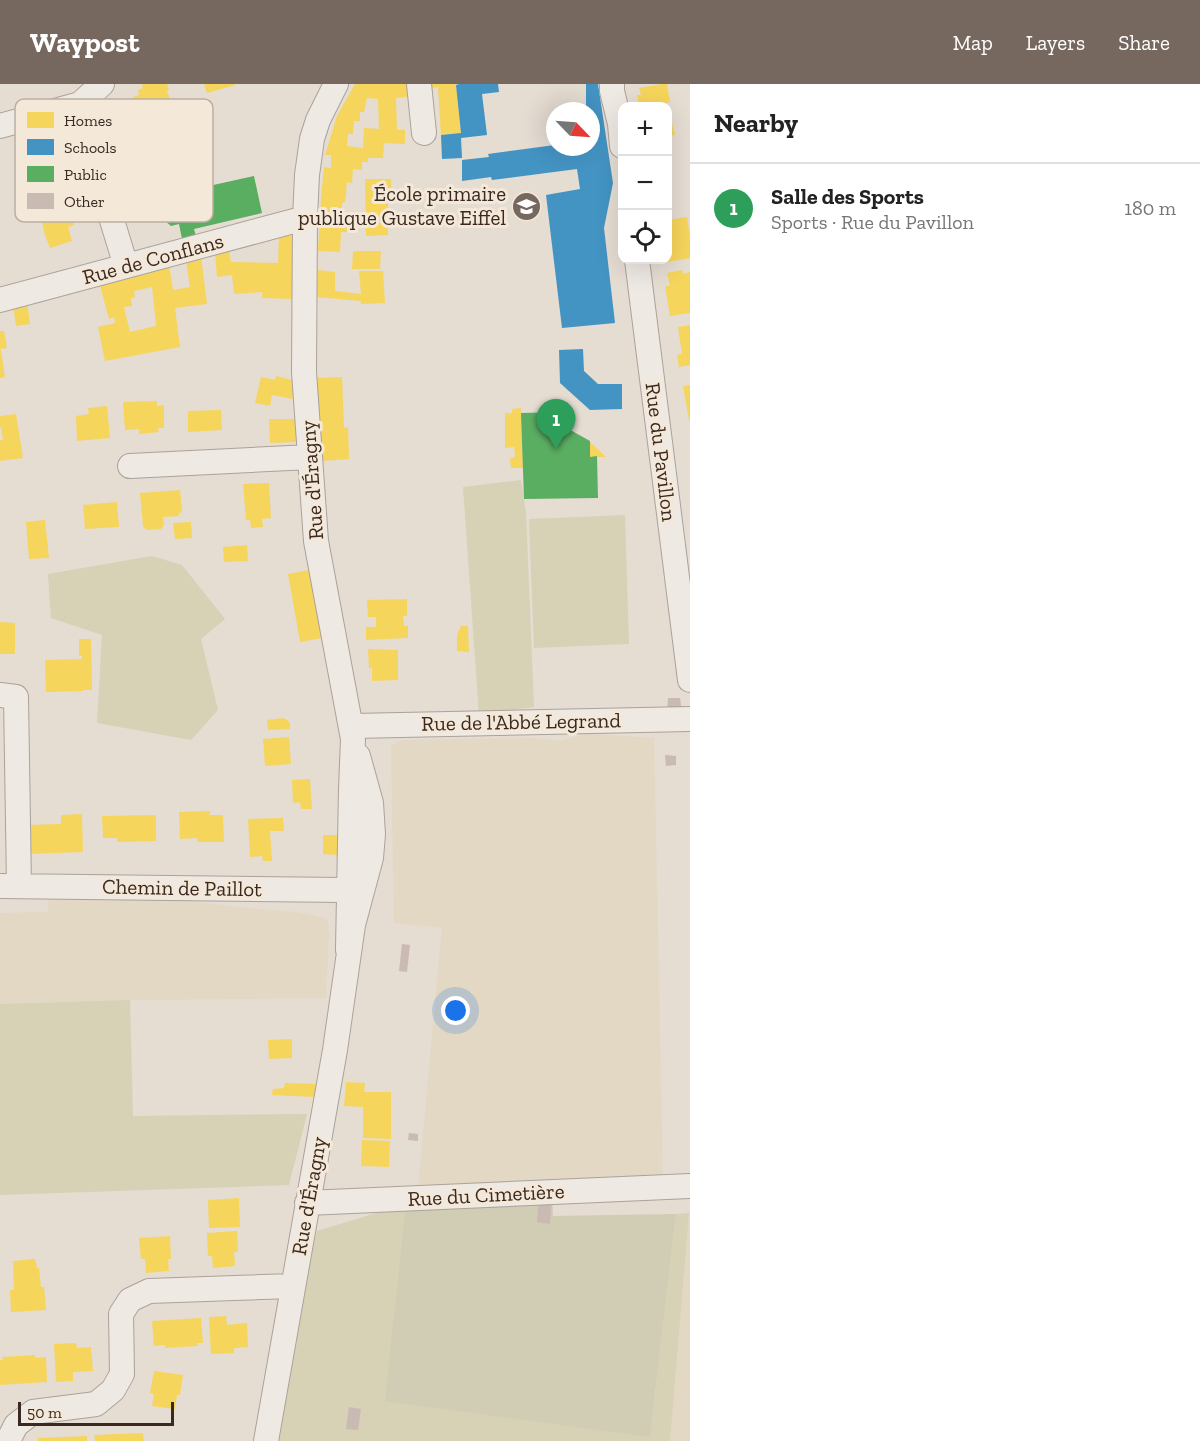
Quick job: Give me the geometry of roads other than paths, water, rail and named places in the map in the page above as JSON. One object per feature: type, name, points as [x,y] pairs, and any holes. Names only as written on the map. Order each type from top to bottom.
[{"type":"street","points":[[86,99],[102,84]]},
{"type":"street","name":"Rue d'Éragny","points":[[266,1441],[335,1050],[356,887],[352,732],[316,541],[304,372],[307,175],[312,139],[318,120],[336,84]]},
{"type":"street","points":[[419,84],[424,133]]},
{"type":"street","points":[[612,84],[618,116]]},
{"type":"street","points":[[0,126],[15,122]]},
{"type":"street","name":"Rue de Conflans","points":[[0,300],[305,218]]},
{"type":"street","points":[[112,222],[126,266]]},
{"type":"street","name":"Rue du Pavillon","points":[[638,264],[690,680]]},
{"type":"street","points":[[130,466],[310,457]]},
{"type":"street","points":[[0,695],[16,697],[9,886]]},
{"type":"street","name":"Rue de l'Abbé Legrand","points":[[352,732],[690,719]]},
{"type":"street","name":"Chemin de Paillot","points":[[9,886],[356,887]]},
{"type":"street","name":"Rue du Cimetière","points":[[307,1203],[690,1186]]},
{"type":"street","points":[[8,1441],[16,1425],[33,1412],[96,1404],[114,1390],[122,1374],[121,1314],[130,1300],[149,1291],[293,1286]]},
{"type":"place","name":"École primaire publique Gustave Eiffel","points":[[527,206]]},
{"type":"place","name":"Salle des Sports","points":[[556,449]]}]
